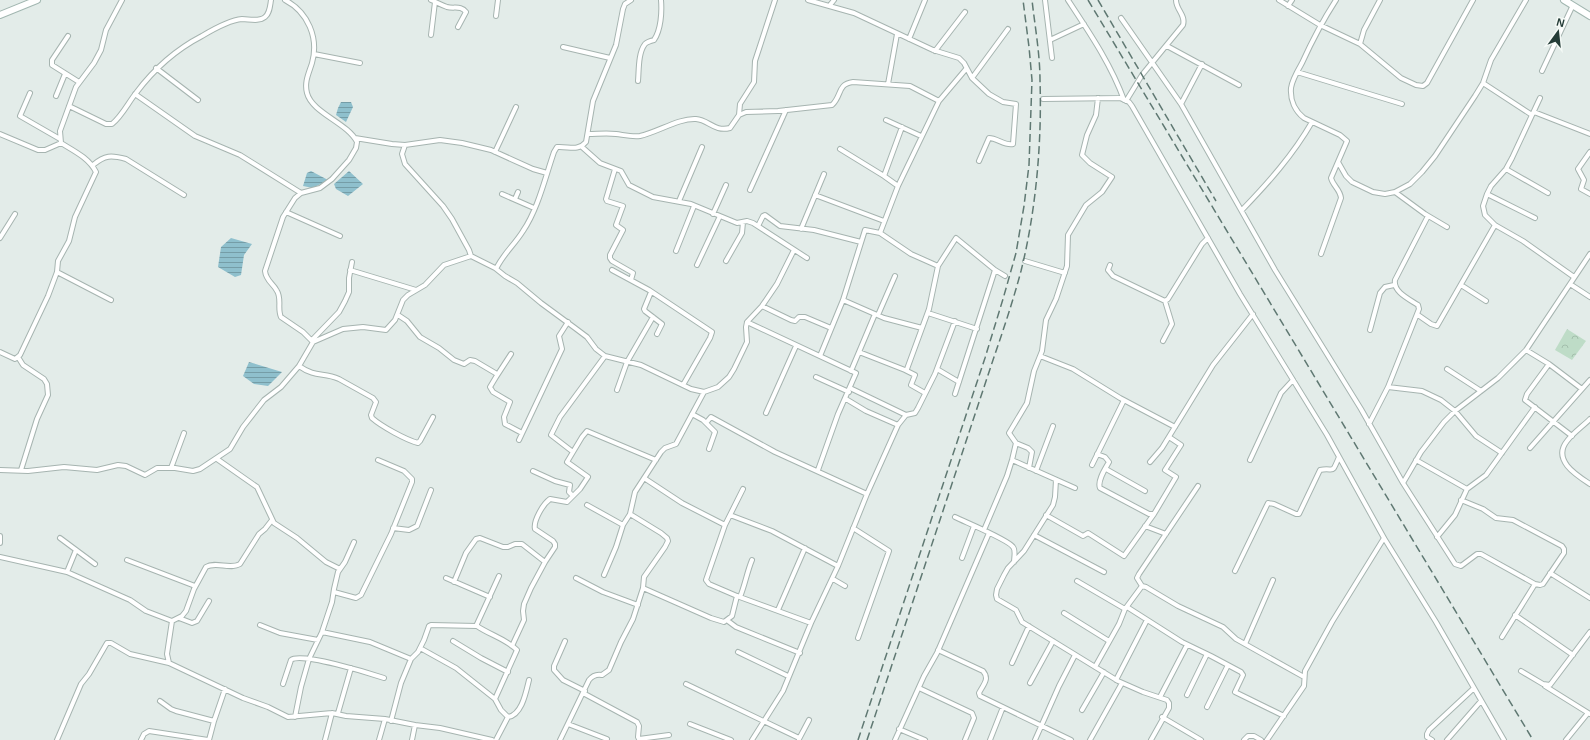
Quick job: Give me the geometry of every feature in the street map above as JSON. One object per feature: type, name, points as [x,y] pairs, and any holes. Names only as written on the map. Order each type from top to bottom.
[{"type":"main road","points":[[0,15],[37,0]]},
{"type":"main road","points":[[1565,0],[1590,16]]},
{"type":"street","points":[[60,141],[60,131],[76,86],[94,63],[101,50],[106,30],[122,0]]},
{"type":"street","points":[[69,106],[109,125],[115,122],[135,94],[156,68],[165,60],[203,35],[233,21],[241,19],[261,19],[265,17],[269,13],[271,0]]},
{"type":"street","points":[[496,16],[498,0]]},
{"type":"street","points":[[495,268],[509,248],[524,231],[557,147],[577,148],[582,147],[586,142],[593,101],[616,45],[623,9],[631,0]]},
{"type":"street","points":[[638,81],[641,54],[644,45],[647,42],[654,40],[657,34],[662,13],[661,0]]},
{"type":"street","points":[[588,134],[638,136],[658,130],[679,121],[696,119],[724,130],[730,128],[739,114],[740,104],[754,82],[755,61],[775,0]]},
{"type":"street","points":[[808,0],[854,13],[935,51],[959,58],[964,63],[972,78],[997,99],[1003,102],[1016,104],[1013,144],[994,138],[989,138],[979,161]]},
{"type":"street","points":[[830,6],[834,0]]},
{"type":"street","points":[[909,39],[924,0]]},
{"type":"street","points":[[1045,0],[1052,58]]},
{"type":"street","points":[[1068,0],[1113,73],[1125,100]]},
{"type":"street","points":[[1125,100],[1142,75],[1183,25],[1184,18],[1176,5],[1176,0]]},
{"type":"street","points":[[1279,0],[1320,25],[1360,44],[1401,78],[1416,85],[1423,86],[1427,83],[1473,0]]},
{"type":"street","points":[[1288,6],[1292,0]]},
{"type":"street","points":[[1321,254],[1341,198],[1341,193],[1331,178],[1347,141],[1345,138],[1304,118],[1294,108],[1291,88],[1297,72],[1320,25],[1336,0]]},
{"type":"street","points":[[1360,44],[1364,30],[1380,0]]},
{"type":"street","points":[[1338,162],[1346,176],[1352,182],[1373,192],[1385,194],[1395,192],[1410,184],[1422,172],[1443,143],[1483,83],[1491,60],[1526,0]]},
{"type":"street","points":[[288,1],[303,14],[309,22],[313,37],[314,54],[306,84],[307,95],[322,112],[354,138],[405,145],[440,140],[462,143],[496,152],[533,169],[547,173]]},
{"type":"street","points":[[431,35],[433,1],[447,6],[464,9],[466,12],[458,27]]},
{"type":"street","points":[[1542,71],[1573,5]]},
{"type":"street","points":[[935,51],[965,12]]},
{"type":"street","points":[[1121,18],[1181,104],[1275,270],[1369,424],[1403,483],[1455,564],[1461,566],[1477,554],[1481,554],[1536,584],[1543,584],[1564,553],[1562,546],[1510,518],[1496,518],[1483,509],[1461,500]]},
{"type":"street","points":[[1050,40],[1084,24]]},
{"type":"street","points":[[972,78],[1008,29]]},
{"type":"street","points":[[888,84],[897,34]]},
{"type":"street","points":[[68,36],[51,63],[79,82]]},
{"type":"street","points":[[1167,46],[1239,85]]},
{"type":"street","points":[[563,48],[610,58]]},
{"type":"street","points":[[314,54],[360,63]]},
{"type":"street","points":[[1181,104],[1202,64]]},
{"type":"street","points":[[156,68],[198,100]]},
{"type":"street","points":[[880,233],[898,186],[939,101],[966,69]]},
{"type":"street","points":[[1297,72],[1402,104]]},
{"type":"street","points":[[56,96],[66,74]]},
{"type":"street","points":[[739,114],[746,112],[786,110],[832,105],[838,97],[842,87],[846,83],[853,82],[910,86],[939,101]]},
{"type":"street","points":[[1483,83],[1533,113],[1590,134]]},
{"type":"street","points":[[0,352],[15,359],[20,355],[48,296],[57,272],[58,261],[69,241],[75,217],[96,172],[93,165],[84,157],[20,116],[30,93]]},
{"type":"street","points":[[135,94],[195,136],[240,155],[301,193]]},
{"type":"street","points":[[1029,468],[1032,452],[1028,448],[1016,444],[1008,433],[1027,403],[1034,371],[1040,356],[1046,320],[1056,299],[1067,266],[1068,235],[1086,205],[1102,192],[1112,177],[1090,163],[1082,155],[1087,135],[1096,115],[1098,98]]},
{"type":"street","points":[[1044,100],[1120,98],[1132,106],[1252,314],[1339,457],[1384,538],[1436,622],[1504,740]]},
{"type":"street","points":[[1540,98],[1506,169],[1496,179],[1487,194],[1483,206],[1485,215],[1495,225],[1523,241],[1574,277]]},
{"type":"street","points":[[496,152],[516,107]]},
{"type":"street","points":[[750,190],[786,110]]},
{"type":"street","points":[[886,120],[921,136]]},
{"type":"street","points":[[1242,210],[1267,184],[1298,144],[1312,122]]},
{"type":"street","points":[[884,176],[902,127]]},
{"type":"street","points":[[0,134],[38,150],[46,150],[60,141]]},
{"type":"street","points":[[313,341],[281,317],[279,313],[280,298],[278,291],[266,276],[266,267],[286,212],[295,198],[301,193],[320,188],[332,179],[354,153],[356,145],[354,138]]},
{"type":"street","points":[[405,145],[402,154],[405,164],[443,206],[452,219],[471,256],[495,268],[517,283],[587,337],[596,349],[605,356],[650,369],[683,385],[704,392],[718,387],[731,373],[748,342],[746,327],[747,322],[762,306],[777,284],[794,250]]},
{"type":"street","points":[[582,147],[600,163],[621,171],[626,182],[653,197],[679,201],[736,223],[747,221],[758,226],[807,258]]},
{"type":"street","points":[[679,201],[702,147]]},
{"type":"street","points":[[840,149],[898,186]]},
{"type":"street","points":[[1590,152],[1578,169],[1584,180],[1581,189],[1590,194]]},
{"type":"street","points":[[93,165],[106,157],[126,159],[184,195]]},
{"type":"street","points":[[615,169],[606,199],[607,201],[623,206],[616,225],[623,230],[610,255],[610,258],[634,273],[631,280]]},
{"type":"street","points":[[1506,169],[1548,193]]},
{"type":"street","points":[[801,229],[824,174]]},
{"type":"street","points":[[714,214],[726,185]]},
{"type":"street","points":[[515,199],[518,192]]},
{"type":"street","points":[[1395,192],[1428,216],[1447,227]]},
{"type":"street","points":[[502,194],[534,208]]},
{"type":"street","points":[[1487,194],[1535,218]]},
{"type":"street","points":[[815,195],[884,221]]},
{"type":"street","points":[[676,251],[694,206]]},
{"type":"street","points":[[286,212],[340,236]]},
{"type":"street","points":[[0,238],[15,214]]},
{"type":"street","points":[[758,226],[765,215],[780,226],[814,230],[861,242]]},
{"type":"street","points":[[697,265],[720,216]]},
{"type":"street","points":[[1369,424],[1388,387],[1410,329],[1420,309],[1418,305],[1396,290],[1394,285],[1395,280],[1428,216]]},
{"type":"street","points":[[726,261],[742,233],[743,222]]},
{"type":"street","points":[[1418,315],[1433,326],[1437,326],[1495,225]]},
{"type":"street","points":[[820,356],[843,300],[865,230],[880,233],[910,254],[938,266]]},
{"type":"street","points":[[905,370],[909,366],[928,313],[938,266],[956,238],[995,270],[1005,276]]},
{"type":"street","points":[[1165,301],[1168,299],[1202,244],[1208,238]]},
{"type":"street","points":[[313,341],[343,328],[363,327],[386,330],[395,320],[403,300],[416,290],[426,285],[444,265],[471,256]]},
{"type":"street","points":[[1403,483],[1416,460],[1444,422],[1498,378],[1526,350],[1574,277],[1590,256]]},
{"type":"street","points":[[1025,261],[1064,273]]},
{"type":"street","points":[[0,470],[28,471],[64,467],[97,470],[118,465],[126,466],[145,475],[157,468],[193,471],[206,466],[230,449],[264,400],[280,387],[300,366],[313,341],[339,312],[349,292],[352,262]]},
{"type":"street","points":[[1110,265],[1108,270],[1113,276],[1165,301],[1172,324],[1163,341]]},
{"type":"street","points":[[350,270],[416,290]]},
{"type":"street","points":[[612,270],[651,292],[712,332],[683,385]]},
{"type":"street","points":[[955,394],[995,270]]},
{"type":"street","points":[[57,272],[111,300]]},
{"type":"street","points":[[851,371],[876,314],[895,276]]},
{"type":"street","points":[[1570,284],[1590,297]]},
{"type":"street","points":[[1370,330],[1380,293],[1385,287],[1394,285]]},
{"type":"street","points":[[1461,285],[1486,301]]},
{"type":"street","points":[[651,292],[644,309],[662,324],[657,334]]},
{"type":"street","points":[[843,300],[876,314],[922,328]]},
{"type":"street","points":[[762,306],[791,320],[795,321],[800,317],[805,317],[831,328]]},
{"type":"street","points":[[928,313],[977,329]]},
{"type":"street","points":[[398,314],[407,321],[420,337],[439,348],[454,360],[464,364],[470,360],[475,361],[497,374]]},
{"type":"street","points":[[1150,462],[1162,448],[1213,365],[1252,314]]},
{"type":"street","points":[[616,390],[626,362],[653,317]]},
{"type":"street","points":[[752,740],[783,691],[788,676],[800,653],[811,623],[833,579],[867,494],[898,425],[906,415],[915,413],[937,369],[955,321]]},
{"type":"street","points":[[519,440],[562,349],[559,336],[568,322]]},
{"type":"street","points":[[747,322],[856,374],[838,414],[818,470]]},
{"type":"street","points":[[766,413],[796,346]]},
{"type":"street","points":[[1526,350],[1549,364],[1582,389]]},
{"type":"street","points":[[859,352],[915,375],[911,385],[925,393]]},
{"type":"street","points":[[511,354],[491,384],[491,389],[510,402],[504,421],[510,427],[522,433]]},
{"type":"street","points":[[573,452],[551,435],[560,417],[605,356]]},
{"type":"street","points":[[1040,356],[1073,369],[1124,400],[1175,427]]},
{"type":"street","points":[[18,357],[23,365],[44,379],[48,384],[48,395],[37,419],[21,470]]},
{"type":"street","points":[[1549,364],[1526,397],[1527,402],[1572,436]]},
{"type":"street","points":[[300,366],[309,373],[339,379],[373,398],[376,402],[371,415],[372,418],[413,442],[418,443],[420,441],[433,416]]},
{"type":"street","points":[[1447,368],[1480,392]]},
{"type":"street","points":[[937,369],[959,382]]},
{"type":"street","points":[[816,376],[906,415]]},
{"type":"street","points":[[1250,460],[1281,394],[1293,380]]},
{"type":"street","points":[[1530,448],[1590,380]]},
{"type":"street","points":[[1388,387],[1422,391],[1441,400],[1455,412],[1476,436],[1502,453]]},
{"type":"street","points":[[604,575],[616,547],[622,525],[630,514],[635,492],[665,448],[676,444],[704,392]]},
{"type":"street","points":[[846,399],[866,411],[898,425]]},
{"type":"street","points":[[1092,465],[1124,400]]},
{"type":"street","points":[[1437,537],[1452,519],[1467,489],[1481,480],[1535,407]]},
{"type":"street","points":[[692,414],[706,423],[715,432],[709,449]]},
{"type":"street","points":[[706,423],[711,417],[775,452],[818,470],[867,494]]},
{"type":"street","points":[[1589,482],[1570,469],[1562,456],[1562,449],[1567,441],[1590,419]]},
{"type":"street","points":[[1586,424],[1590,428]]},
{"type":"street","points":[[1036,471],[1053,426]]},
{"type":"street","points":[[512,646],[524,620],[524,604],[545,562],[555,548],[555,544],[535,529],[534,526],[548,500],[550,499],[567,502],[580,489],[588,476],[567,462],[587,431],[656,460]]},
{"type":"street","points":[[171,468],[184,433]]},
{"type":"street","points":[[1046,515],[1083,536],[1088,533],[1124,556],[1154,514],[1176,477],[1165,470],[1181,445],[1169,437]]},
{"type":"street","points":[[984,530],[1012,460],[1016,444]]},
{"type":"street","points":[[1097,454],[1109,462],[1100,481],[1100,488],[1149,514],[1154,514]]},
{"type":"street","points":[[1235,571],[1268,503],[1299,514],[1320,470],[1332,470],[1339,457]]},
{"type":"street","points":[[217,459],[258,487],[272,520],[277,526],[303,542],[326,562],[340,569]]},
{"type":"street","points":[[334,592],[356,598],[359,597],[393,528],[412,478],[404,471],[378,460]]},
{"type":"street","points":[[1012,460],[1075,488]]},
{"type":"street","points":[[1416,460],[1467,489]]},
{"type":"street","points":[[1106,469],[1145,491]]},
{"type":"street","points":[[533,471],[555,481],[570,485],[569,492],[573,496]]},
{"type":"street","points":[[644,478],[682,503],[726,525]]},
{"type":"street","points":[[1056,480],[1054,501],[1024,551],[1008,568],[996,595],[997,599],[1016,610],[1019,618],[1029,626],[1116,680],[1143,692],[1167,700],[1169,703],[1169,708],[1162,717],[1151,740]]},
{"type":"street","points":[[1198,486],[1139,574],[1137,581],[1142,586],[1223,628],[1245,644],[1304,677]]},
{"type":"street","points":[[743,489],[730,515],[706,580],[709,584],[739,597],[811,623]]},
{"type":"street","points":[[393,528],[409,530],[416,526],[431,490]]},
{"type":"street","points":[[587,505],[622,525]]},
{"type":"street","points":[[560,740],[592,676],[602,675],[608,670],[633,619],[643,588],[644,577],[666,547],[668,541],[667,538],[661,533],[630,514]]},
{"type":"street","points":[[730,515],[772,531],[838,566]]},
{"type":"street","points":[[955,517],[984,530],[1014,547],[1014,563]]},
{"type":"street","points":[[0,563],[1,557],[67,572],[130,600],[146,611],[172,621],[182,616],[186,610],[195,586],[204,570],[209,566],[235,566],[240,564],[258,534],[265,529],[272,520]]},
{"type":"street","points":[[962,558],[974,526]]},
{"type":"street","points":[[1146,526],[1166,534]]},
{"type":"street","points":[[853,528],[889,551],[858,638]]},
{"type":"street","points":[[895,740],[918,688],[938,650],[989,534]]},
{"type":"street","points":[[1034,535],[1104,572]]},
{"type":"street","points":[[0,536],[0,543]]},
{"type":"street","points":[[60,538],[95,564]]},
{"type":"street","points":[[454,582],[466,553],[476,539],[480,538],[503,547],[522,544],[545,562]]},
{"type":"street","points":[[1267,740],[1304,686],[1305,671],[1326,633],[1384,538]]},
{"type":"street","points":[[294,717],[309,660],[322,632],[340,569],[345,562],[354,542]]},
{"type":"street","points":[[778,610],[805,548]]},
{"type":"street","points":[[67,572],[76,550]]},
{"type":"street","points":[[127,560],[195,586]]},
{"type":"street","points":[[643,588],[711,618],[724,622],[732,616],[745,585],[747,572],[752,560]]},
{"type":"street","points":[[1550,573],[1590,598]]},
{"type":"street","points":[[477,626],[477,621],[499,576]]},
{"type":"street","points":[[446,578],[490,597]]},
{"type":"street","points":[[576,578],[603,592],[638,605]]},
{"type":"street","points":[[833,579],[845,586]]},
{"type":"street","points":[[1245,644],[1273,580]]},
{"type":"street","points":[[1077,581],[1147,620],[1187,645],[1241,672],[1243,675],[1236,689],[1237,694],[1284,716]]},
{"type":"street","points":[[1502,637],[1536,584]]},
{"type":"street","points":[[1096,667],[1126,608],[1142,586]]},
{"type":"street","points":[[179,618],[192,623],[197,621],[210,601]]},
{"type":"street","points":[[1064,612],[1109,641]]},
{"type":"street","points":[[1516,616],[1573,655]]},
{"type":"street","points":[[728,620],[736,627],[800,653]]},
{"type":"street","points":[[1116,680],[1147,620]]},
{"type":"street","points":[[169,663],[167,654],[172,621]]},
{"type":"street","points":[[391,721],[401,683],[411,659],[420,648],[429,626],[431,625],[477,626],[517,650],[495,698]]},
{"type":"street","points":[[260,626],[280,633],[318,640]]},
{"type":"street","points":[[1012,663],[1029,626]]},
{"type":"street","points":[[322,632],[370,642],[411,659]]},
{"type":"street","points":[[1543,684],[1550,685],[1590,632]]},
{"type":"street","points":[[453,641],[508,672]]},
{"type":"street","points":[[565,641],[554,666],[554,670],[563,680],[637,722],[639,726],[639,738],[668,735]]},
{"type":"street","points":[[1030,682],[1052,641]]},
{"type":"street","points":[[57,740],[80,684],[107,643],[111,643],[130,654],[169,663],[243,698],[268,707],[288,717],[316,713],[338,713],[346,716],[385,719],[415,726],[440,728],[492,740]]},
{"type":"street","points":[[1160,697],[1187,645]]},
{"type":"street","points":[[420,648],[456,668],[495,698],[501,710],[508,717]]},
{"type":"street","points":[[938,650],[984,671],[987,680],[979,693],[980,696],[1072,740]]},
{"type":"street","points":[[738,652],[788,676]]},
{"type":"street","points":[[1188,695],[1207,654]]},
{"type":"street","points":[[1035,740],[1059,686],[1075,655]]},
{"type":"street","points":[[283,684],[293,658],[351,668],[384,678]]},
{"type":"street","points":[[1207,707],[1228,665]]},
{"type":"street","points":[[338,713],[351,668]]},
{"type":"street","points":[[1082,710],[1104,672]]},
{"type":"street","points":[[1521,672],[1543,684],[1589,714],[1566,740]]},
{"type":"street","points":[[496,740],[508,717],[513,716],[517,712],[524,697],[529,680]]},
{"type":"street","points":[[1090,740],[1122,683]]},
{"type":"street","points":[[686,684],[799,739],[809,720]]},
{"type":"street","points":[[918,688],[972,713],[974,718],[965,740]]},
{"type":"street","points":[[1432,740],[1427,737],[1429,730],[1473,688]]},
{"type":"street","points":[[141,740],[144,734],[149,731],[209,740],[225,689]]},
{"type":"street","points":[[160,701],[176,712],[214,721]]},
{"type":"street","points":[[1447,740],[1481,701]]},
{"type":"street","points":[[990,740],[1004,707]]},
{"type":"street","points":[[325,740],[332,713]]},
{"type":"street","points":[[1162,717],[1201,740]]},
{"type":"street","points":[[379,740],[385,719]]},
{"type":"street","points":[[568,724],[606,739]]},
{"type":"street","points":[[690,724],[730,740]]},
{"type":"street","points":[[412,740],[415,726]]},
{"type":"street","points":[[899,729],[924,740]]},
{"type":"street","points":[[1244,740],[1248,736],[1251,736],[1261,740]]},
{"type":"green space","points":[[1567,329],[1586,341],[1572,360],[1555,350]]},
{"type":"water","points":[[341,102],[351,102],[353,107],[346,122],[336,115]]},
{"type":"water","points":[[311,171],[328,180],[313,188],[303,186],[307,173]]},
{"type":"water","points":[[349,171],[363,184],[348,196],[336,189],[334,184]]},
{"type":"water","points":[[231,238],[252,244],[244,255],[241,275],[235,277],[218,267],[221,247]]},
{"type":"water","points":[[249,362],[282,372],[268,386],[254,384],[243,376]]},
{"type":"railway","points":[[858,740],[985,358],[1016,253],[1029,165],[1032,80],[1023,0]]},
{"type":"railway","points":[[867,740],[1008,316],[1021,271],[1031,225],[1037,176],[1040,128],[1040,71],[1032,0]]},
{"type":"railway","points":[[1088,0],[1533,740]]},
{"type":"railway","points":[[1098,0],[1216,201]]}]
